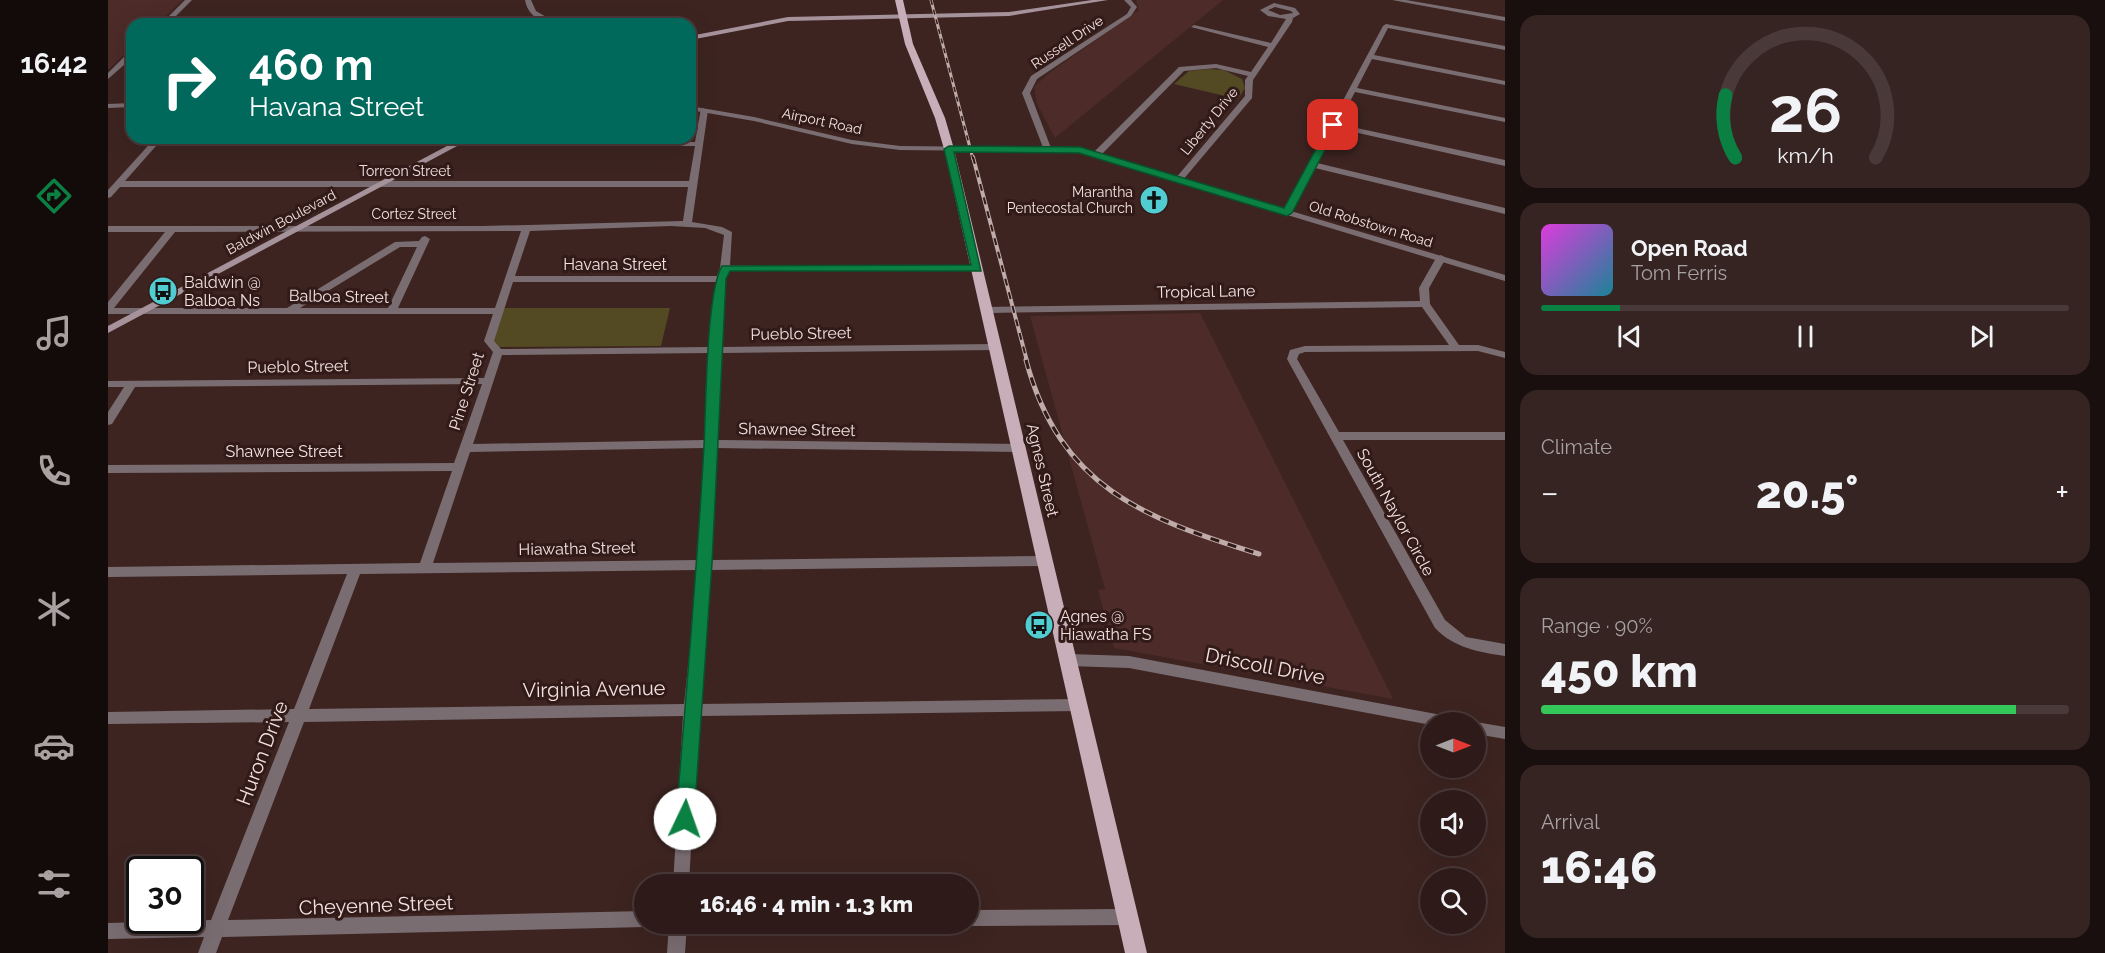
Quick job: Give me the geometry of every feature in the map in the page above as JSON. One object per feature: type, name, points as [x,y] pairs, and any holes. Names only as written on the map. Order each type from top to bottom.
[{"type":"main road","name":"Agnes Street","points":[[899,0],[909,44],[940,118],[949,149],[1136,953]]},
{"type":"main road","points":[[696,37],[788,20],[1009,14],[1105,0]]},
{"type":"main road","name":"Baldwin Boulevard","points":[[108,330],[455,144]]},
{"type":"street","points":[[170,18],[189,0]]},
{"type":"street","points":[[528,0],[528,7],[542,18]]},
{"type":"street","name":"Russell Drive","points":[[1047,148],[1026,93],[1029,84],[1034,78],[1129,15],[1134,7],[1127,0]]},
{"type":"street","points":[[1395,0],[1505,19]]},
{"type":"street","name":"Liberty Drive","points":[[1179,179],[1250,96],[1252,75],[1289,22],[1290,17]]},
{"type":"street","points":[[1287,213],[1352,88],[1372,57],[1386,26],[1505,48]]},
{"type":"street","points":[[1194,27],[1273,46]]},
{"type":"street","points":[[1372,57],[1505,83]]},
{"type":"street","points":[[108,77],[126,60]]},
{"type":"street","points":[[1096,155],[1182,69],[1216,66],[1252,75]]},
{"type":"street","points":[[1352,88],[1505,120]]},
{"type":"street","points":[[108,106],[126,105]]},
{"type":"street","name":"Airport Road","points":[[696,109],[852,142],[900,148],[949,149]]},
{"type":"street","points":[[687,225],[691,183],[704,110]]},
{"type":"street","points":[[1333,125],[1505,163]]},
{"type":"street","points":[[108,195],[154,144]]},
{"type":"street","name":"Old Robstown Road","points":[[949,149],[1080,150],[1505,278]]},
{"type":"street","points":[[1313,165],[1505,211]]},
{"type":"street","name":"Torreon Street","points":[[118,184],[691,183]]},
{"type":"street","name":"Cortez Street","points":[[108,229],[526,228],[687,225],[720,228],[729,234],[723,274]]},
{"type":"street","points":[[392,311],[430,227]]},
{"type":"street","name":"Pine Street","points":[[425,567],[498,352],[489,342],[526,228]]},
{"type":"street","points":[[108,310],[172,229]]},
{"type":"street","points":[[290,310],[398,244],[422,244]]},
{"type":"street","points":[[1441,258],[1425,288],[1425,304],[1456,348],[1478,348],[1505,356]]},
{"type":"street","name":"Havana Street","points":[[509,279],[977,268]]},
{"type":"street","points":[[682,874],[692,709],[705,563],[715,351],[723,274]]},
{"type":"street","name":"Tropical Lane","points":[[988,310],[1425,304]]},
{"type":"street","name":"Balboa Street","points":[[108,310],[498,311]]},
{"type":"street","name":"Pueblo Street","points":[[498,352],[996,347]]},
{"type":"street","name":"South Naylor Circle","points":[[1456,348],[1305,349],[1294,352],[1292,359],[1440,624],[1451,637],[1467,644],[1505,650]]},
{"type":"street","name":"Pueblo Street","points":[[108,384],[489,381]]},
{"type":"street","points":[[108,421],[132,384]]},
{"type":"street","points":[[1335,436],[1505,436]]},
{"type":"street","name":"Shawnee Street","points":[[465,448],[711,444],[1020,448]]},
{"type":"street","name":"Shawnee Street","points":[[108,469],[460,467]]},
{"type":"street","name":"Hiawatha Street","points":[[108,572],[705,563],[1046,561]]},
{"type":"street","name":"Huron Drive","points":[[207,953],[356,568]]},
{"type":"street","name":"Driscoll Drive","points":[[1069,660],[1129,662],[1420,717]]},
{"type":"street","name":"Virginia Avenue","points":[[108,718],[1080,705]]},
{"type":"street","points":[[1486,730],[1505,733]]},
{"type":"street","points":[[979,918],[1128,917]]},
{"type":"street","name":"Cheyenne Street","points":[[108,931],[216,931],[634,919]]},
{"type":"street","points":[[676,953],[677,934]]},
{"type":"shaded area","points":[[108,0],[183,0],[164,18],[126,18],[126,53],[108,70]]},
{"type":"shaded area","points":[[1136,0],[1223,0],[1055,138],[1037,104],[1034,87],[1049,73],[1139,10]]},
{"type":"shaded area","points":[[1224,70],[1242,79],[1245,88],[1238,99],[1174,84],[1189,71]]},
{"type":"shaded area","points":[[504,308],[670,308],[661,346],[499,347],[493,342]]},
{"type":"shaded area","points":[[1200,313],[1393,699],[1114,648],[1098,590],[1105,589],[1030,316]]},
{"type":"railway","points":[[931,0],[973,159]]},
{"type":"railway","points":[[973,157],[1027,361]]},
{"type":"railway","points":[[1026,360],[1041,403],[1060,439],[1084,468],[1112,491],[1143,510],[1217,541],[1259,554]]},
{"type":"place","name":"Marantha Pentecostal Church","points":[[1154,200]]},
{"type":"place","name":"Baldwin @ Balboa Ns","points":[[163,291]]},
{"type":"place","name":"Agnes @ Hiawatha FS","points":[[1039,625]]},
{"type":"route","points":[[685,819],[705,563],[715,351],[721,279],[725,268],[977,268],[949,149],[1080,150],[1287,213],[1333,125]]}]
